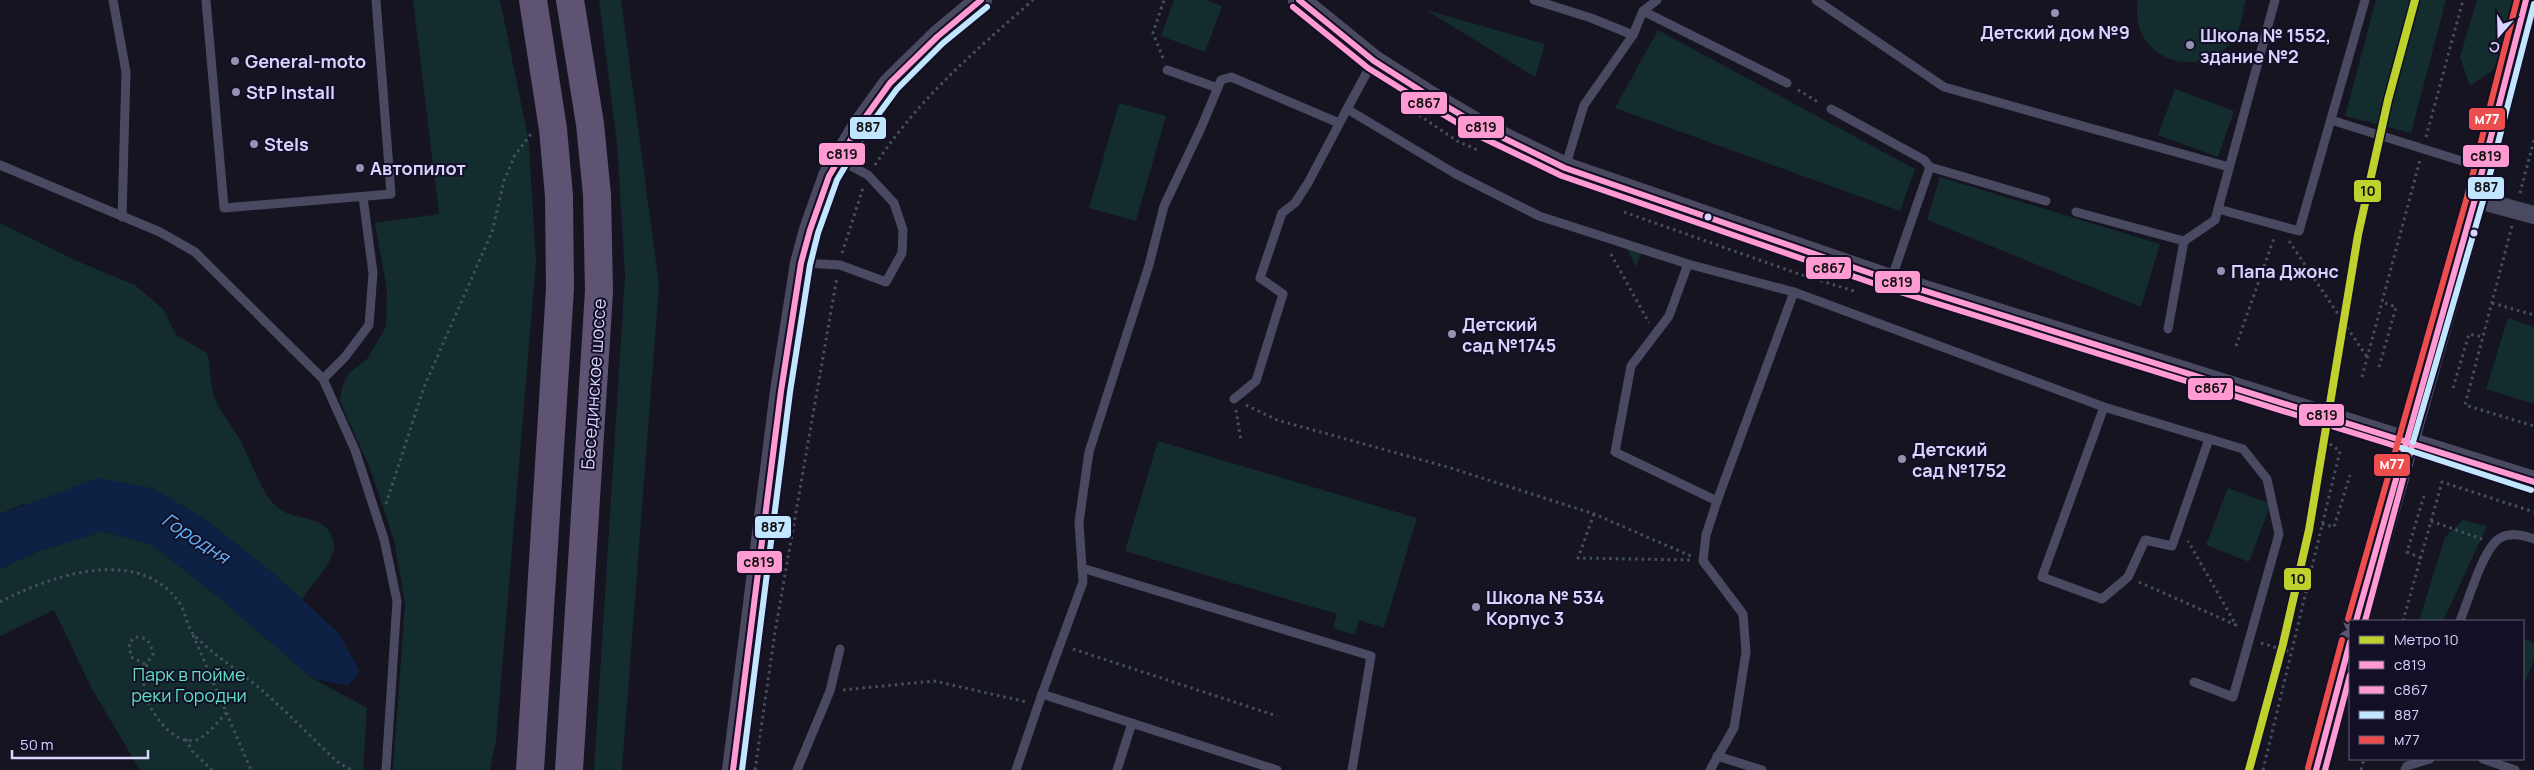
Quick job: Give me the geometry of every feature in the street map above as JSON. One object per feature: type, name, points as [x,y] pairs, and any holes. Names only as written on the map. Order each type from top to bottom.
[{"type":"main road","points":[[530,770],[560,288],[559,196],[553,129],[533,0]]},
{"type":"main road","name":"Бесединское шоссе","points":[[569,770],[599,291],[598,195],[590,124],[570,0]]},
{"type":"main road","points":[[2356,620],[2475,199],[2526,0]]},
{"type":"main road","points":[[2316,770],[2343,699],[2349,650]]},
{"type":"street","points":[[733,770],[781,391],[801,263],[828,176],[890,83],[937,37],[982,0]]},
{"type":"street","points":[[1300,0],[1374,61],[1485,129],[1565,168],[1890,280],[2406,440],[2534,482]]},
{"type":"street","points":[[2475,199],[2534,215]]},
{"type":"lane","points":[[113,0],[126,72],[122,216]]},
{"type":"lane","points":[[206,0],[224,208],[391,194],[376,0]]},
{"type":"lane","points":[[1534,0],[1591,18],[1633,35]]},
{"type":"lane","points":[[1565,168],[1584,105],[1633,35],[1643,11],[1643,0]]},
{"type":"lane","points":[[1643,11],[1657,0]]},
{"type":"lane","points":[[1816,0],[1944,86],[2230,166]]},
{"type":"lane","points":[[2168,329],[2184,241],[2215,220],[2275,0]]},
{"type":"lane","points":[[2218,209],[2299,231],[2365,0]]},
{"type":"lane","points":[[1643,11],[1787,83]]},
{"type":"lane","points":[[1234,399],[1256,381],[1283,294],[1260,278],[1282,213],[1295,202],[1308,183],[1374,61]]},
{"type":"lane","points":[[1167,70],[1218,88]]},
{"type":"lane","points":[[1016,770],[1083,582],[1079,522],[1089,452],[1150,265],[1164,206],[1221,80],[1231,77],[1340,123]]},
{"type":"lane","points":[[1347,109],[1454,173],[1539,216],[1688,264],[1794,292],[2104,407],[2243,450],[2267,479],[2279,534],[2233,697],[2194,682]]},
{"type":"lane","points":[[1831,110],[1924,160],[1930,167],[2046,201]]},
{"type":"lane","points":[[2331,120],[2483,168]]},
{"type":"lane","points":[[801,263],[840,265],[886,282],[902,254],[903,230],[894,203],[868,175],[838,159]]},
{"type":"lane","points":[[0,165],[160,232],[194,252],[323,379],[354,450],[379,526],[397,601],[386,770]]},
{"type":"lane","points":[[1890,280],[1930,167]]},
{"type":"lane","points":[[323,379],[354,346],[369,325],[373,273],[363,197]]},
{"type":"lane","points":[[2076,212],[2184,241]]},
{"type":"lane","points":[[1688,264],[1669,316],[1631,366],[1615,452],[1717,501]]},
{"type":"lane","points":[[1710,770],[1734,728],[1742,690],[1746,652],[1744,614],[1703,561],[1706,535],[1794,292]]},
{"type":"lane","points":[[2104,407],[2042,577],[2102,599],[2128,577],[2145,540],[2172,546],[2209,439]]},
{"type":"lane","points":[[2460,620],[2489,550],[2500,538],[2514,534],[2534,539]]},
{"type":"lane","points":[[1082,568],[1371,656],[1352,770]]},
{"type":"lane","points":[[798,770],[830,692],[840,649]]},
{"type":"lane","points":[[1042,694],[1277,770]]},
{"type":"lane","points":[[1117,770],[1132,723]]},
{"type":"lane","points":[[1717,756],[1762,770]]},
{"type":"lane","points":[[2405,770],[2407,766],[2427,760]]},
{"type":"lane","points":[[2486,760],[2515,770]]},
{"type":"path","points":[[755,770],[785,574],[823,349],[844,244],[868,175],[899,129],[953,70],[1033,0]]},
{"type":"path","points":[[1164,0],[1153,32],[1167,70]]},
{"type":"path","points":[[2428,133],[2463,0]]},
{"type":"path","points":[[1787,83],[1831,110]]},
{"type":"path","points":[[379,526],[424,387],[492,232],[504,181],[515,155],[532,134]]},
{"type":"path","points":[[2362,376],[2419,164]]},
{"type":"path","points":[[2236,346],[2279,225]]},
{"type":"path","points":[[2279,225],[2367,357]]},
{"type":"path","points":[[1601,237],[1655,334]]},
{"type":"path","points":[[2379,367],[2396,307],[2382,302]]},
{"type":"path","points":[[2534,315],[2492,302],[2465,405],[2534,426]]},
{"type":"path","points":[[2453,388],[2468,334],[2483,337]]},
{"type":"path","points":[[1234,399],[1241,441]]},
{"type":"path","points":[[1234,399],[1277,420],[1451,468],[1594,514],[1703,561]]},
{"type":"path","points":[[2263,770],[2340,451]]},
{"type":"path","points":[[2322,524],[2334,527],[2350,474]]},
{"type":"path","points":[[2403,620],[2442,482],[2534,512]]},
{"type":"path","points":[[2421,558],[2407,552],[2424,496]]},
{"type":"path","points":[[1594,514],[1578,558],[1703,561]]},
{"type":"path","points":[[2431,521],[2495,544]]},
{"type":"path","points":[[2128,577],[2236,626],[2179,525]]},
{"type":"path","points":[[0,602],[23,590],[70,575],[111,570],[141,572],[156,579],[179,601],[228,711],[251,770]]},
{"type":"path","points":[[193,634],[265,693],[340,764],[352,770]]},
{"type":"path","points":[[145,664],[130,657],[129,643],[135,637],[143,637],[150,643],[153,654],[145,664],[145,694],[152,713],[172,734],[196,740],[208,732],[228,711]]},
{"type":"path","points":[[2249,639],[2292,652]]},
{"type":"path","points":[[1060,644],[1277,716]]},
{"type":"path","points":[[830,692],[934,681],[1038,705]]},
{"type":"path","points":[[186,739],[192,751],[212,770]]},
{"type":"green space","points":[[413,0],[500,0],[529,143],[536,263],[496,740],[490,770],[393,770],[405,604],[394,540],[371,471],[340,401],[342,387],[349,373],[368,358],[386,326],[387,290],[375,223],[439,214]]},
{"type":"green space","points":[[599,0],[621,0],[659,285],[622,770],[594,770],[625,275],[617,143]]},
{"type":"green space","points":[[1174,0],[1206,0],[1222,6],[1205,52],[1161,36]]},
{"type":"green space","name":"Школа № 1552, здание №2","points":[[2138,0],[2246,0],[2239,28],[2231,43],[2216,55],[2200,61],[2183,62],[2167,58],[2153,49],[2143,36],[2137,19]]},
{"type":"green space","points":[[2376,0],[2446,0],[2411,133],[2345,116]]},
{"type":"green space","points":[[2477,0],[2515,0],[2495,69],[2470,86],[2460,57]]},
{"type":"green space","points":[[1426,10],[1545,44],[1535,77]]},
{"type":"green space","points":[[1658,30],[1915,169],[1900,211],[1615,108]]},
{"type":"green space","points":[[2175,89],[2234,111],[2218,157],[2158,135]]},
{"type":"green space","points":[[1119,103],[1166,116],[1136,221],[1089,208]]},
{"type":"green space","points":[[1940,177],[2160,244],[2141,307],[1927,220]]},
{"type":"green space","points":[[0,223],[77,261],[135,285],[163,309],[176,335],[207,353],[212,390],[216,401],[240,440],[256,475],[271,501],[284,512],[319,522],[331,534],[334,551],[331,558],[302,600],[266,567],[23,504],[0,514]]},
{"type":"green space","points":[[1621,237],[1644,246],[1636,267]]},
{"type":"green space","points":[[2508,318],[2534,327],[2534,404],[2486,389]]},
{"type":"green space","points":[[1158,441],[1417,518],[1384,628],[1359,620],[1355,635],[1333,628],[1337,614],[1125,551]]},
{"type":"green space","points":[[2228,488],[2271,504],[2249,562],[2206,545]]},
{"type":"green space","points":[[2463,520],[2487,526],[2443,620],[2419,620],[2445,537]]},
{"type":"green space","name":"Парк в пойме реки Городни","points":[[103,531],[152,545],[221,599],[312,678],[367,708],[363,770],[140,770],[92,689],[54,610],[0,636],[0,569],[37,552]]},
{"type":"green space","points":[[2524,638],[2534,643],[2534,660],[2524,685]]},
{"type":"water","name":"Городня","points":[[98,478],[152,488],[201,516],[266,567],[339,633],[360,672],[348,686],[312,678],[221,599],[152,545],[103,531],[37,552],[0,569],[0,514]]},
{"type":"metro line","name":"10","points":[[2249,770],[2283,644],[2309,530],[2358,235],[2388,100],[2415,0]]},
{"type":"transit line","name":"с819","points":[[733,770],[781,391],[801,263],[810,230],[829,176],[859,126],[890,83],[937,37],[981,0]]},
{"type":"transit line","name":"с819","points":[[1299,0],[1374,61],[1429,96],[1485,129],[1565,168],[1890,280],[2534,482]]},
{"type":"transit line","name":"м77","points":[[2348,619],[2467,197],[2517,0]]},
{"type":"transit line","name":"с819","points":[[2356,620],[2475,199],[2526,0]]},
{"type":"transit line","name":"887","points":[[2413,442],[2483,201],[2534,4]]},
{"type":"transit line","name":"887","points":[[742,770],[790,392],[810,265],[818,233],[837,180],[866,131],[897,89],[943,43],[987,7]]},
{"type":"transit line","name":"с867","points":[[1293,7],[1368,68],[1481,137],[1562,176],[1887,288],[2402,448]]},
{"type":"transit line","name":"с867","points":[[2365,620],[2413,442]]},
{"type":"transit line","name":"887","points":[[2402,448],[2531,490]]},
{"type":"transit line","name":"м77","points":[[2308,768],[2342,640]]},
{"type":"transit line","name":"с819","points":[[2316,770],[2349,646]]},
{"type":"transit line","name":"с867","points":[[2325,770],[2349,679]]},
{"type":"place","name":"Детский дом №9","points":[[2055,13]]},
{"type":"place","name":"Школа № 1552, здание №2","points":[[2190,45]]},
{"type":"place","name":"General-moto","points":[[235,61]]},
{"type":"place","name":"StP Install","points":[[236,92]]},
{"type":"place","name":"Stels","points":[[254,144]]},
{"type":"place","name":"Автопилот","points":[[360,168]]},
{"type":"place","name":"Папа Джонс","points":[[2221,271]]},
{"type":"place","name":"Детский сад №1745","points":[[1452,334]]},
{"type":"place","name":"Детский сад №1752","points":[[1902,459]]},
{"type":"place","name":"Школа № 534 Корпус 3","points":[[1476,607]]}]
